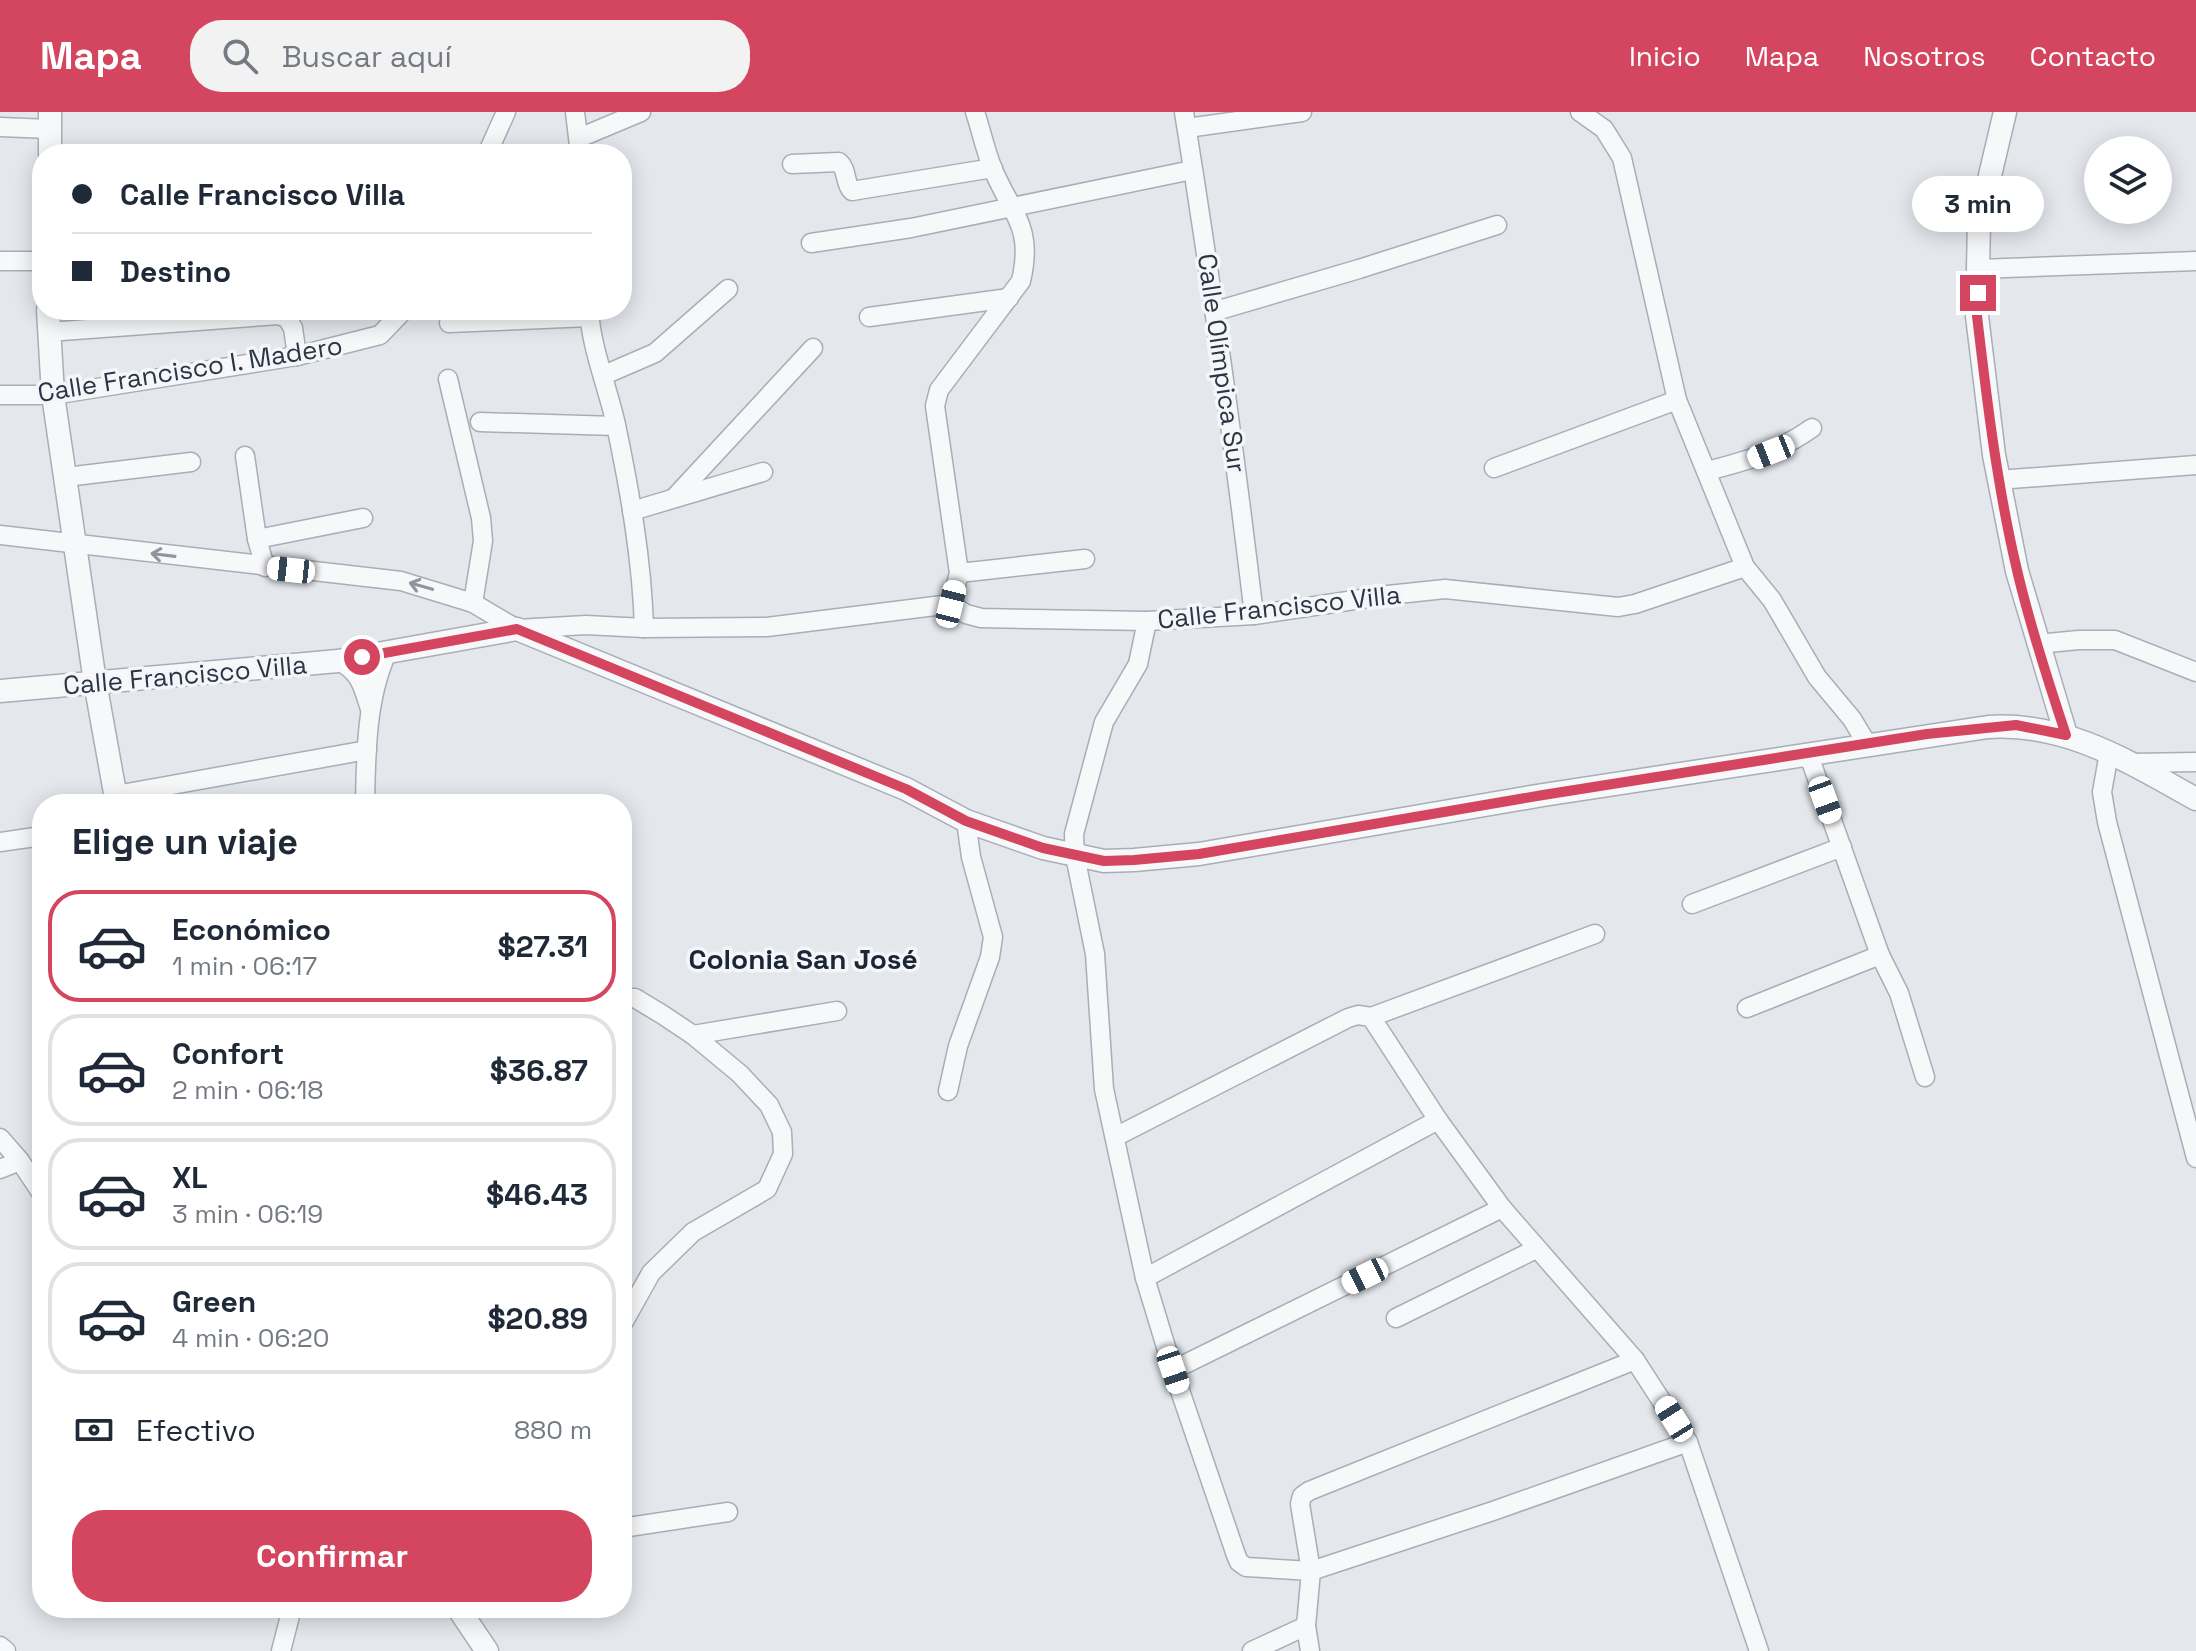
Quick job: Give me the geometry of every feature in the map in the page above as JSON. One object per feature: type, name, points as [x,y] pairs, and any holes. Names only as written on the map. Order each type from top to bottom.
[{"type":"street","points":[[492,144],[506,112]]},
{"type":"street","points":[[575,112],[580,144]]},
{"type":"street","points":[[584,144],[641,112]]},
{"type":"street","points":[[951,604],[959,573],[935,406],[939,390],[1021,281],[1025,262],[1024,233],[993,168],[975,112]]},
{"type":"street","points":[[1186,120],[1302,112]]},
{"type":"street","points":[[1580,112],[1604,129],[1622,158],[1677,400],[1745,567],[1772,600],[1817,677],[1852,719],[1867,744]]},
{"type":"street","points":[[2005,112],[1979,222],[1977,316],[1998,480],[2017,571],[2066,735]]},
{"type":"street","name":"Calle Olímpica Sur","points":[[1186,120],[1216,311],[1254,615]]},
{"type":"street","points":[[0,127],[50,121],[50,144]]},
{"type":"street","points":[[792,164],[839,162],[844,167],[847,186],[852,191],[993,168]]},
{"type":"street","points":[[811,243],[911,228],[1192,170]]},
{"type":"street","points":[[1216,311],[1497,225]]},
{"type":"street","points":[[0,261],[32,261]]},
{"type":"street","points":[[1978,269],[2196,261]]},
{"type":"street","points":[[604,375],[655,353],[728,289]]},
{"type":"street","points":[[869,317],[1009,298]]},
{"type":"street","points":[[86,320],[48,321],[53,395],[95,682],[115,794]]},
{"type":"street","points":[[288,320],[293,328],[297,356]]},
{"type":"street","name":"Calle Francisco I. Madero","points":[[0,395],[53,395],[297,356],[380,335],[394,320]]},
{"type":"street","points":[[449,323],[496,320]]},
{"type":"street","points":[[590,320],[616,426],[632,511],[642,575],[644,628]]},
{"type":"street","points":[[674,498],[813,348]]},
{"type":"street","points":[[448,379],[481,518],[483,541],[473,603]]},
{"type":"street","points":[[1494,468],[1677,400]]},
{"type":"street","points":[[480,422],[616,426]]},
{"type":"street","points":[[1707,471],[1755,459],[1787,446],[1812,428]]},
{"type":"street","points":[[245,456],[257,539],[265,567]]},
{"type":"street","points":[[66,477],[191,462]]},
{"type":"street","points":[[1998,480],[2196,465]]},
{"type":"street","points":[[632,511],[763,472]]},
{"type":"street","points":[[257,539],[363,518]]},
{"type":"street","points":[[0,535],[401,581],[473,603],[517,629],[906,789],[966,821],[1043,848],[1104,861],[1199,854],[1808,753],[2016,725],[2066,735],[2132,763],[2196,799]]},
{"type":"street","points":[[959,573],[1085,559]]},
{"type":"street","name":"Calle Francisco Villa","points":[[0,691],[338,661],[517,629],[586,625],[767,627],[951,604],[966,614],[981,618],[1147,621],[1254,615],[1445,589],[1618,607],[1745,567]]},
{"type":"street","points":[[1147,621],[1138,664],[1104,722],[1074,834],[1075,856],[1095,954],[1104,1089],[1145,1278],[1239,1562],[1246,1567],[1311,1571],[1688,1442]]},
{"type":"street","points":[[2037,644],[2115,640],[2196,672]]},
{"type":"street","points":[[365,794],[372,714],[380,668],[387,653]]},
{"type":"street","points":[[338,661],[352,667],[372,714]]},
{"type":"street","points":[[142,794],[367,750]]},
{"type":"street","points":[[1808,753],[1880,955],[1899,993],[1925,1077]]},
{"type":"street","points":[[2109,753],[2102,792],[2107,822],[2190,1112],[2196,1158]]},
{"type":"street","points":[[2132,763],[2196,762]]},
{"type":"street","points":[[948,1091],[958,1046],[990,957],[993,937],[971,857],[966,821]]},
{"type":"street","points":[[0,842],[32,837]]},
{"type":"street","points":[[1692,904],[1842,847]]},
{"type":"street","points":[[1115,1137],[1348,1018],[1358,1015],[1371,1017],[1595,934]]},
{"type":"street","points":[[1747,1008],[1880,955]]},
{"type":"street","points":[[632,998],[693,1035],[740,1074],[769,1105],[782,1132],[783,1154],[767,1189],[693,1232],[651,1273],[632,1307]]},
{"type":"street","points":[[693,1035],[837,1011]]},
{"type":"street","points":[[1371,1017],[1438,1120],[1502,1208],[1635,1360],[1688,1442],[1759,1651]]},
{"type":"street","points":[[1145,1278],[1438,1120]]},
{"type":"street","points":[[0,1138],[32,1179]]},
{"type":"street","points":[[0,1169],[20,1161]]},
{"type":"street","points":[[1173,1370],[1502,1208]]},
{"type":"street","points":[[1396,1318],[1536,1249]]},
{"type":"street","points":[[1310,1651],[1306,1626],[1311,1571],[1300,1504],[1302,1496],[1635,1360]]},
{"type":"street","points":[[632,1526],[728,1512]]},
{"type":"street","points":[[281,1651],[289,1618]]},
{"type":"street","points":[[465,1618],[487,1651]]},
{"type":"street","points":[[1252,1651],[1306,1626]]},
{"type":"street","points":[[0,1646],[6,1651]]},
{"type":"district","name":"Colonia San José","points":[[803,959]]},
{"type":"route","points":[[362,657],[517,629],[906,789],[966,821],[1043,848],[1104,861],[1199,854],[1927,734],[2016,725],[2066,735],[2037,644],[2011,541],[1994,455],[1977,316],[1978,293]]}]
